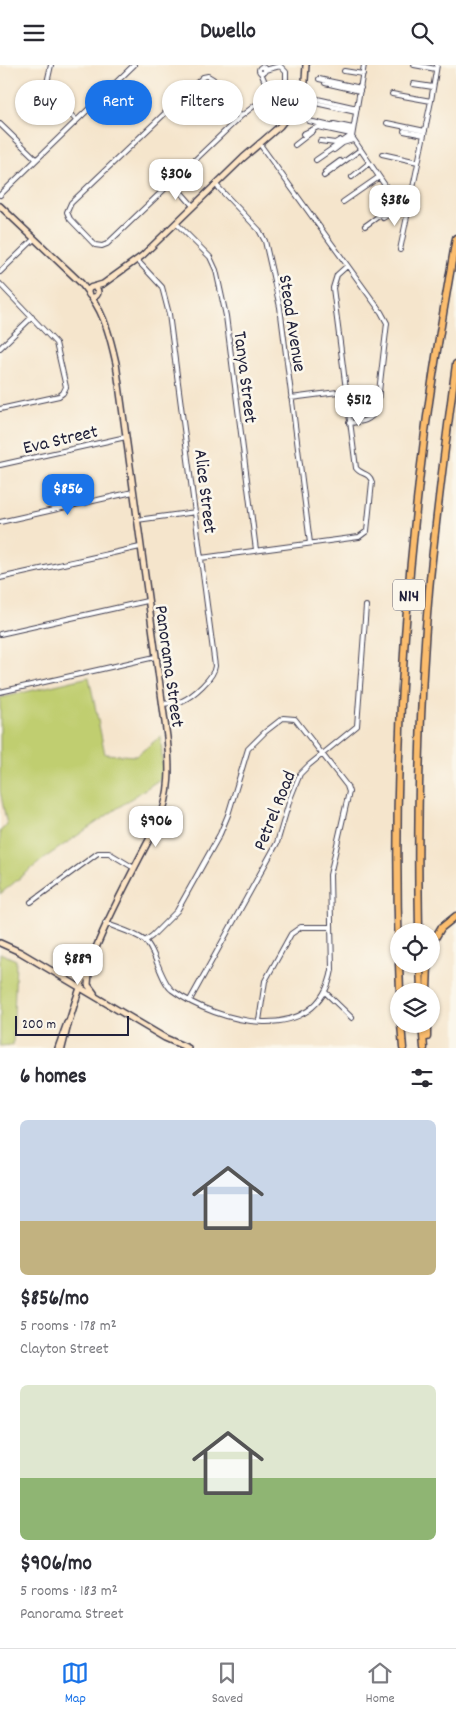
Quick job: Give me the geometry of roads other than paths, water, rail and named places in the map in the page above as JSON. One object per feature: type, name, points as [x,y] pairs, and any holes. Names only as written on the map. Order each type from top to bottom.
[{"type":"highway","name":"N14","points":[[398,923],[397,838],[402,670],[425,431],[456,238]]},
{"type":"highway","name":"N14","points":[[420,923],[419,761],[424,666],[436,520],[456,364]]},
{"type":"highway","points":[[440,930],[456,916]]},
{"type":"highway","points":[[402,1033],[403,1048]]},
{"type":"highway","points":[[423,1033],[425,1048]]},
{"type":"highway","points":[[425,1048],[426,1033]]},
{"type":"street","points":[[51,65],[47,91],[76,121]]},
{"type":"street","points":[[125,65],[129,69]]},
{"type":"street","points":[[0,195],[134,65]]},
{"type":"street","points":[[306,65],[306,80]]},
{"type":"street","points":[[364,65],[352,132],[353,140],[399,205],[406,218]]},
{"type":"street","points":[[400,250],[437,67],[414,65]]},
{"type":"street","points":[[280,66],[286,72],[286,87],[282,96],[276,96],[272,93],[263,69],[280,66]]},
{"type":"street","points":[[344,71],[363,74]]},
{"type":"street","points":[[200,80],[208,76],[214,80]]},
{"type":"street","points":[[319,79],[361,89]]},
{"type":"street","points":[[324,83],[361,89]]},
{"type":"street","points":[[414,84],[433,87]]},
{"type":"street","points":[[392,94],[431,101]]},
{"type":"street","points":[[317,101],[356,110]]},
{"type":"street","points":[[243,115],[253,107]]},
{"type":"street","points":[[162,116],[71,203],[67,212],[70,219],[95,245],[105,245],[232,125]]},
{"type":"street","points":[[317,123],[352,132]]},
{"type":"street","points":[[387,123],[425,133]]},
{"type":"street","points":[[0,124],[36,159]]},
{"type":"street","points":[[334,124],[352,132]]},
{"type":"street","points":[[0,206],[82,283],[93,290],[137,260],[259,143],[281,125]]},
{"type":"street","points":[[303,135],[318,127],[352,132]]},
{"type":"street","points":[[295,145],[318,127]]},
{"type":"street","points":[[404,131],[425,133]]},
{"type":"street","points":[[316,160],[352,132]]},
{"type":"street","points":[[320,141],[335,143],[344,139]]},
{"type":"street","points":[[334,150],[343,143],[353,140]]},
{"type":"street","points":[[259,143],[382,313],[387,326],[377,409],[368,420],[349,423]]},
{"type":"street","points":[[324,174],[359,149]]},
{"type":"street","points":[[382,154],[418,162]]},
{"type":"street","points":[[352,177],[369,163]]},
{"type":"street","points":[[343,202],[379,177]]},
{"type":"street","points":[[172,183],[193,206]]},
{"type":"street","name":"Stead Avenue","points":[[216,185],[252,221],[264,237],[277,291],[310,543]]},
{"type":"street","points":[[382,195],[386,187]]},
{"type":"street","points":[[372,193],[379,204]]},
{"type":"street","points":[[376,199],[382,195],[391,194]]},
{"type":"street","points":[[399,205],[408,209]]},
{"type":"street","points":[[383,218],[399,205]]},
{"type":"street","points":[[366,226],[399,205]]},
{"type":"street","name":"Tanya Street","points":[[176,223],[210,257],[216,270],[226,316],[256,551]]},
{"type":"street","points":[[0,272],[34,239]]},
{"type":"street","name":"Alice Street","points":[[137,260],[163,289],[170,314],[214,660],[214,672],[210,678],[184,700],[162,704]]},
{"type":"street","points":[[201,558],[359,537],[368,528],[372,482],[368,475],[358,471],[356,468],[333,288],[337,275],[347,266]]},
{"type":"street","points":[[0,284],[56,343],[66,384],[65,389],[59,396],[0,409]]},
{"type":"street","name":"Panorama Street","points":[[93,290],[94,297],[91,297],[98,306]]},
{"type":"street","name":"Panorama Street","points":[[62,1048],[71,1015],[105,923],[165,807],[170,770],[114,351],[93,290]]},
{"type":"street","points":[[0,348],[32,317]]},
{"type":"street","points":[[291,398],[345,391]]},
{"type":"street","name":"Eva Street","points":[[0,465],[126,437]]},
{"type":"street","points":[[0,522],[133,492]]},
{"type":"street","points":[[137,520],[196,512]]},
{"type":"street","points":[[0,578],[140,547]]},
{"type":"street","points":[[0,634],[147,601]]},
{"type":"street","name":"Petrel Road","points":[[190,1000],[276,843],[300,774],[357,726],[366,606]]},
{"type":"street","points":[[0,692],[155,657]]},
{"type":"street","points":[[105,923],[145,941],[169,987],[208,1009],[234,1019],[282,1022],[299,1017],[312,1009],[330,982],[332,970],[330,875],[349,792],[347,786],[324,753],[294,718],[282,718],[264,732],[248,749],[228,815],[220,834],[177,911],[145,941]]},
{"type":"street","points":[[31,902],[98,853],[109,853],[134,868]]},
{"type":"street","points":[[259,1021],[265,981],[290,934],[301,927],[330,927]]},
{"type":"street","points":[[0,943],[6,945],[38,967],[188,1048]]},
{"type":"street","points":[[91,961],[88,978],[89,988],[103,1001]]},
{"type":"street","points":[[325,992],[352,1018]]},
{"type":"street","name":"Panorama Street","points":[[58,1048],[64,1028],[71,1015]]}]
